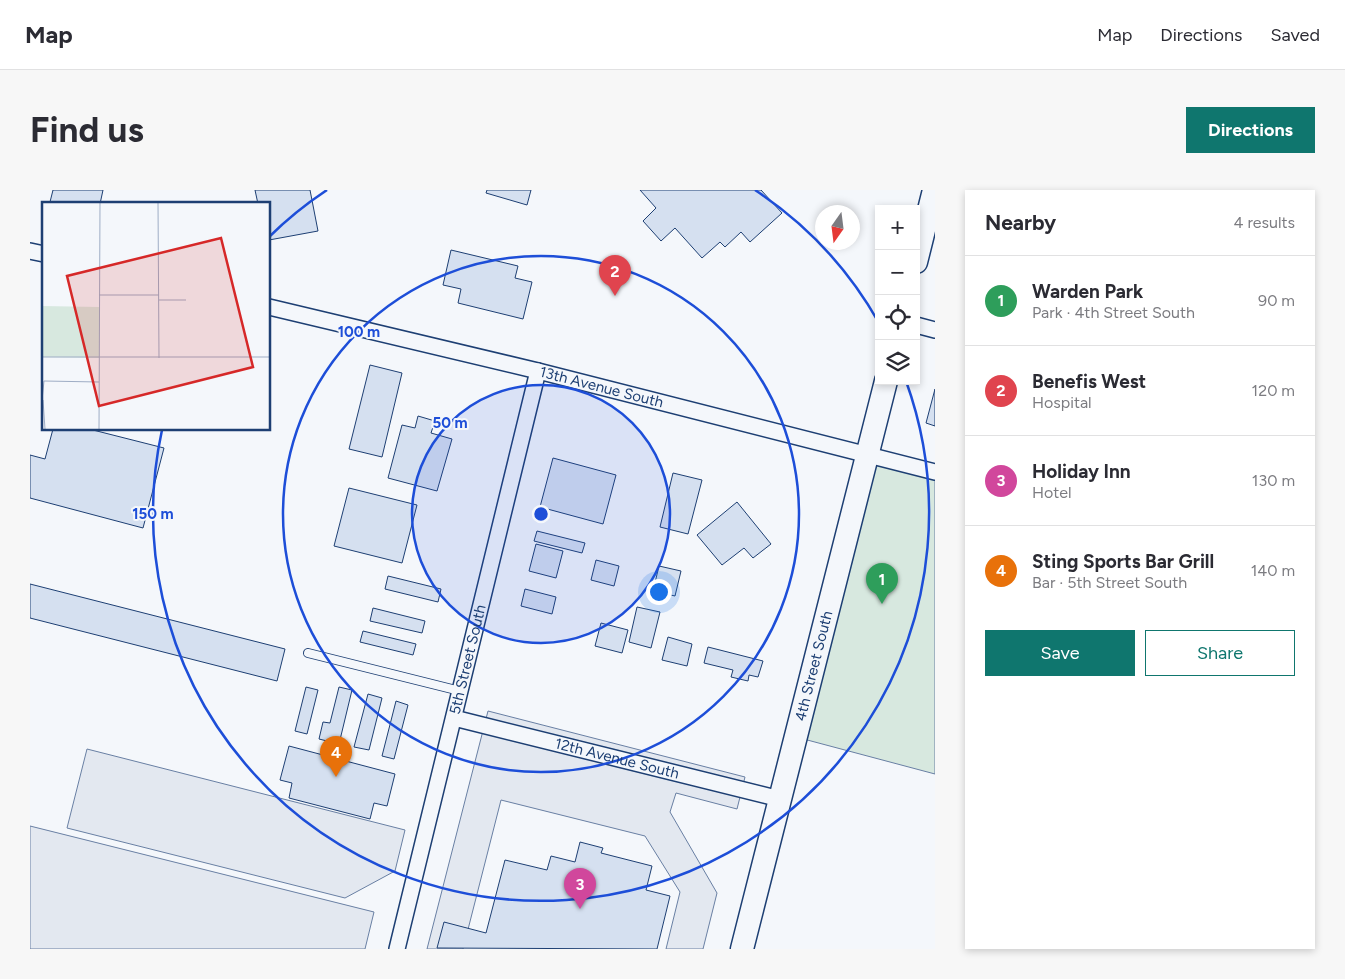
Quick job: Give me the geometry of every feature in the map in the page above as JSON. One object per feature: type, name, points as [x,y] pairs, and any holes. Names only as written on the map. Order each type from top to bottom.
[{"type":"street","points":[[919,250],[934,190]]},
{"type":"street","name":"13th Avenue South","points":[[270,307],[538,371],[935,472]]},
{"type":"street","points":[[920,326],[935,330]]},
{"type":"street","name":"5th Street South","points":[[398,949],[538,371]]},
{"type":"street","name":"4th Street South","points":[[742,949],[885,385]]},
{"type":"street","name":"12th Avenue South","points":[[454,718],[780,800]]},
{"type":"lane","points":[[308,653],[460,691]]},
{"type":"shaded area","points":[[868,454],[935,472],[935,774],[796,737]]},
{"type":"shaded area","points":[[488,711],[745,777],[737,809],[676,793],[670,812],[717,893],[703,949],[666,949],[680,892],[645,836],[501,800],[463,949],[427,949]]},
{"type":"shaded area","points":[[87,749],[405,830],[395,871],[345,898],[67,828]]},
{"type":"shaded area","points":[[30,826],[374,912],[365,949],[30,949]]},
{"type":"building","points":[[53,190],[103,190],[100,202],[50,202]]},
{"type":"building","points":[[255,190],[310,190],[318,231],[270,240],[270,202],[258,202]]},
{"type":"building","points":[[487,190],[531,190],[527,205],[486,193]]},
{"type":"building","points":[[640,190],[761,190],[782,213],[750,242],[741,232],[725,247],[720,242],[702,258],[675,228],[661,241],[643,221],[656,208]]},
{"type":"building","points":[[451,250],[518,266],[515,278],[532,282],[523,319],[458,303],[461,289],[443,285]]},
{"type":"building","points":[[370,365],[402,373],[382,457],[349,449]]},
{"type":"building","points":[[935,389],[935,426],[926,423]]},
{"type":"building","points":[[418,416],[435,421],[431,433],[452,439],[437,491],[388,478],[402,425],[415,428]]},
{"type":"building","points":[[53,430],[93,430],[164,448],[143,528],[30,498],[30,455],[45,459]]},
{"type":"building","points":[[553,458],[616,475],[603,524],[540,507]]},
{"type":"building","points":[[673,473],[702,480],[688,534],[660,527]]},
{"type":"building","points":[[349,488],[417,505],[402,563],[334,546]]},
{"type":"building","points":[[737,502],[771,544],[753,558],[744,548],[722,565],[697,535]]},
{"type":"building","points":[[537,531],[585,543],[582,553],[534,541]]},
{"type":"building","points":[[536,544],[563,551],[556,578],[529,571]]},
{"type":"building","points":[[596,560],[619,566],[614,586],[591,580]]},
{"type":"building","points":[[659,566],[681,571],[675,596],[653,591]]},
{"type":"building","points":[[388,576],[441,589],[438,602],[385,589]]},
{"type":"building","points":[[30,584],[285,649],[277,681],[30,618]]},
{"type":"building","points":[[525,589],[556,597],[552,614],[521,606]]},
{"type":"building","points":[[637,607],[660,612],[651,648],[629,642]]},
{"type":"building","points":[[373,608],[425,621],[422,633],[370,621]]},
{"type":"building","points":[[601,623],[628,630],[622,653],[595,646]]},
{"type":"building","points":[[363,631],[416,644],[413,655],[360,642]]},
{"type":"building","points":[[668,637],[692,644],[687,666],[662,660]]},
{"type":"building","points":[[708,647],[763,661],[758,677],[749,675],[748,681],[731,677],[733,670],[704,663]]},
{"type":"building","points":[[306,687],[318,690],[307,734],[295,731]]},
{"type":"building","points":[[339,687],[352,690],[339,744],[319,739],[323,722],[330,723]]},
{"type":"building","points":[[368,694],[382,698],[369,750],[354,747]]},
{"type":"building","points":[[396,701],[408,705],[394,759],[382,756]]},
{"type":"building","points":[[289,746],[395,774],[387,806],[374,803],[370,819],[289,798],[292,783],[280,780]]},
{"type":"building","points":[[580,842],[603,848],[601,853],[652,866],[646,890],[670,896],[657,949],[437,948],[444,922],[486,933],[505,860],[547,870],[551,856],[575,862]]},
{"type":"place","name":"Benefis West","points":[[615,296]]},
{"type":"place","name":"Warden Park","points":[[882,604]]},
{"type":"place","name":"Sting Sports Bar Grill","points":[[336,777]]},
{"type":"place","name":"Holiday Inn","points":[[580,909]]}]
